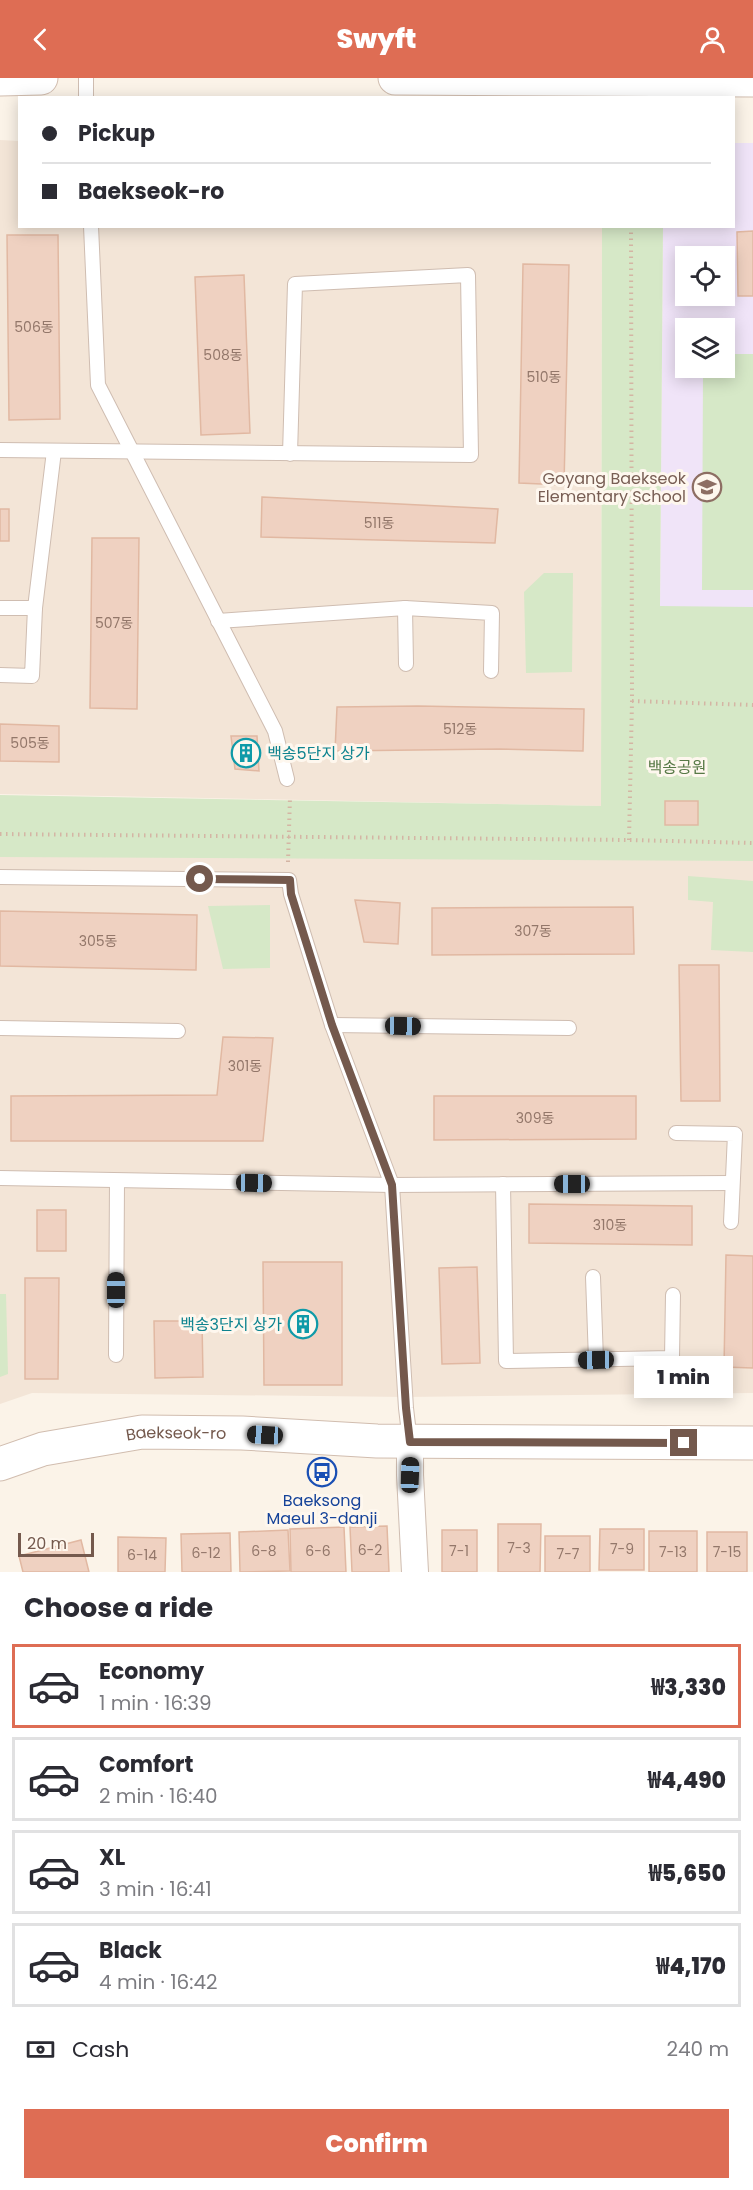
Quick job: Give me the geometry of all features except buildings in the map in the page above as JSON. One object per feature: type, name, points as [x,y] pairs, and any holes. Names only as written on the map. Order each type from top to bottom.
[{"type":"main road","points":[[0,79],[41,78]]},
{"type":"main road","points":[[395,78],[753,80]]},
{"type":"main road","name":"Baekseok-ro","points":[[0,1464],[43,1449],[142,1432],[242,1433],[410,1442],[753,1443]]},
{"type":"street","points":[[410,1442],[415,1572]]},
{"type":"lane","points":[[86,78],[86,96]]},
{"type":"lane","points":[[91,228],[98,385],[275,731],[287,779]]},
{"type":"lane","points":[[0,450],[54,452],[131,452],[290,454],[471,455],[468,275],[295,284],[290,454]]},
{"type":"lane","points":[[0,675],[32,676],[35,608],[54,452]]},
{"type":"lane","points":[[0,608],[35,608]]},
{"type":"lane","points":[[218,621],[405,608],[492,613],[491,671]]},
{"type":"lane","points":[[405,608],[406,664]]},
{"type":"lane","points":[[0,877],[290,880],[291,894],[332,1025],[392,1185],[410,1442]]},
{"type":"lane","points":[[332,1025],[569,1028]]},
{"type":"lane","points":[[0,1028],[178,1031]]},
{"type":"lane","points":[[676,1133],[735,1134],[731,1222]]},
{"type":"lane","points":[[0,1178],[392,1185],[732,1183]]},
{"type":"lane","points":[[116,1355],[117,1181]]},
{"type":"lane","points":[[503,1184],[506,1361],[672,1359],[673,1295]]},
{"type":"lane","points":[[593,1277],[596,1360]]},
{"type":"path","points":[[629,840],[632,701],[631,228]]},
{"type":"path","points":[[632,701],[753,705]]},
{"type":"path","points":[[287,779],[290,800],[287,854],[290,880]]},
{"type":"path","points":[[0,834],[753,843]]},
{"type":"shaded area","points":[[0,140],[18,141],[18,228],[602,228],[601,806],[0,794]]},
{"type":"shaded area","name":"Goyang Baekseok Elementary School","points":[[735,143],[753,143],[753,607],[660,607],[663,228],[735,228]]},
{"type":"shaded area","points":[[287,854],[753,861],[753,1393],[406,1397],[32,1393],[0,1404],[0,855]]},
{"type":"green space","name":"백송공원","points":[[602,228],[663,228],[660,606],[753,607],[753,861],[0,857],[0,795],[601,806]]},
{"type":"green space","points":[[735,354],[753,354],[753,590],[702,590],[703,378],[735,378]]},
{"type":"green space","points":[[544,573],[573,573],[572,672],[526,673],[524,592]]},
{"type":"green space","points":[[688,876],[753,881],[753,952],[711,950],[713,902],[688,900]]},
{"type":"green space","points":[[270,905],[270,968],[223,969],[208,906]]},
{"type":"green space","points":[[0,1294],[6,1294],[8,1374],[0,1377]]},
{"type":"place","name":"Goyang Baekseok Elementary School","points":[[707,487]]},
{"type":"place","name":"백송5단지 상가","points":[[246,753]]},
{"type":"place","name":"백송3단지 상가","points":[[303,1324]]},
{"type":"place","name":"Baeksong Maeul 3-danji","points":[[322,1472]]},
{"type":"route","points":[[200,879],[290,880],[291,894],[332,1025],[392,1185],[410,1442],[684,1443]]}]
